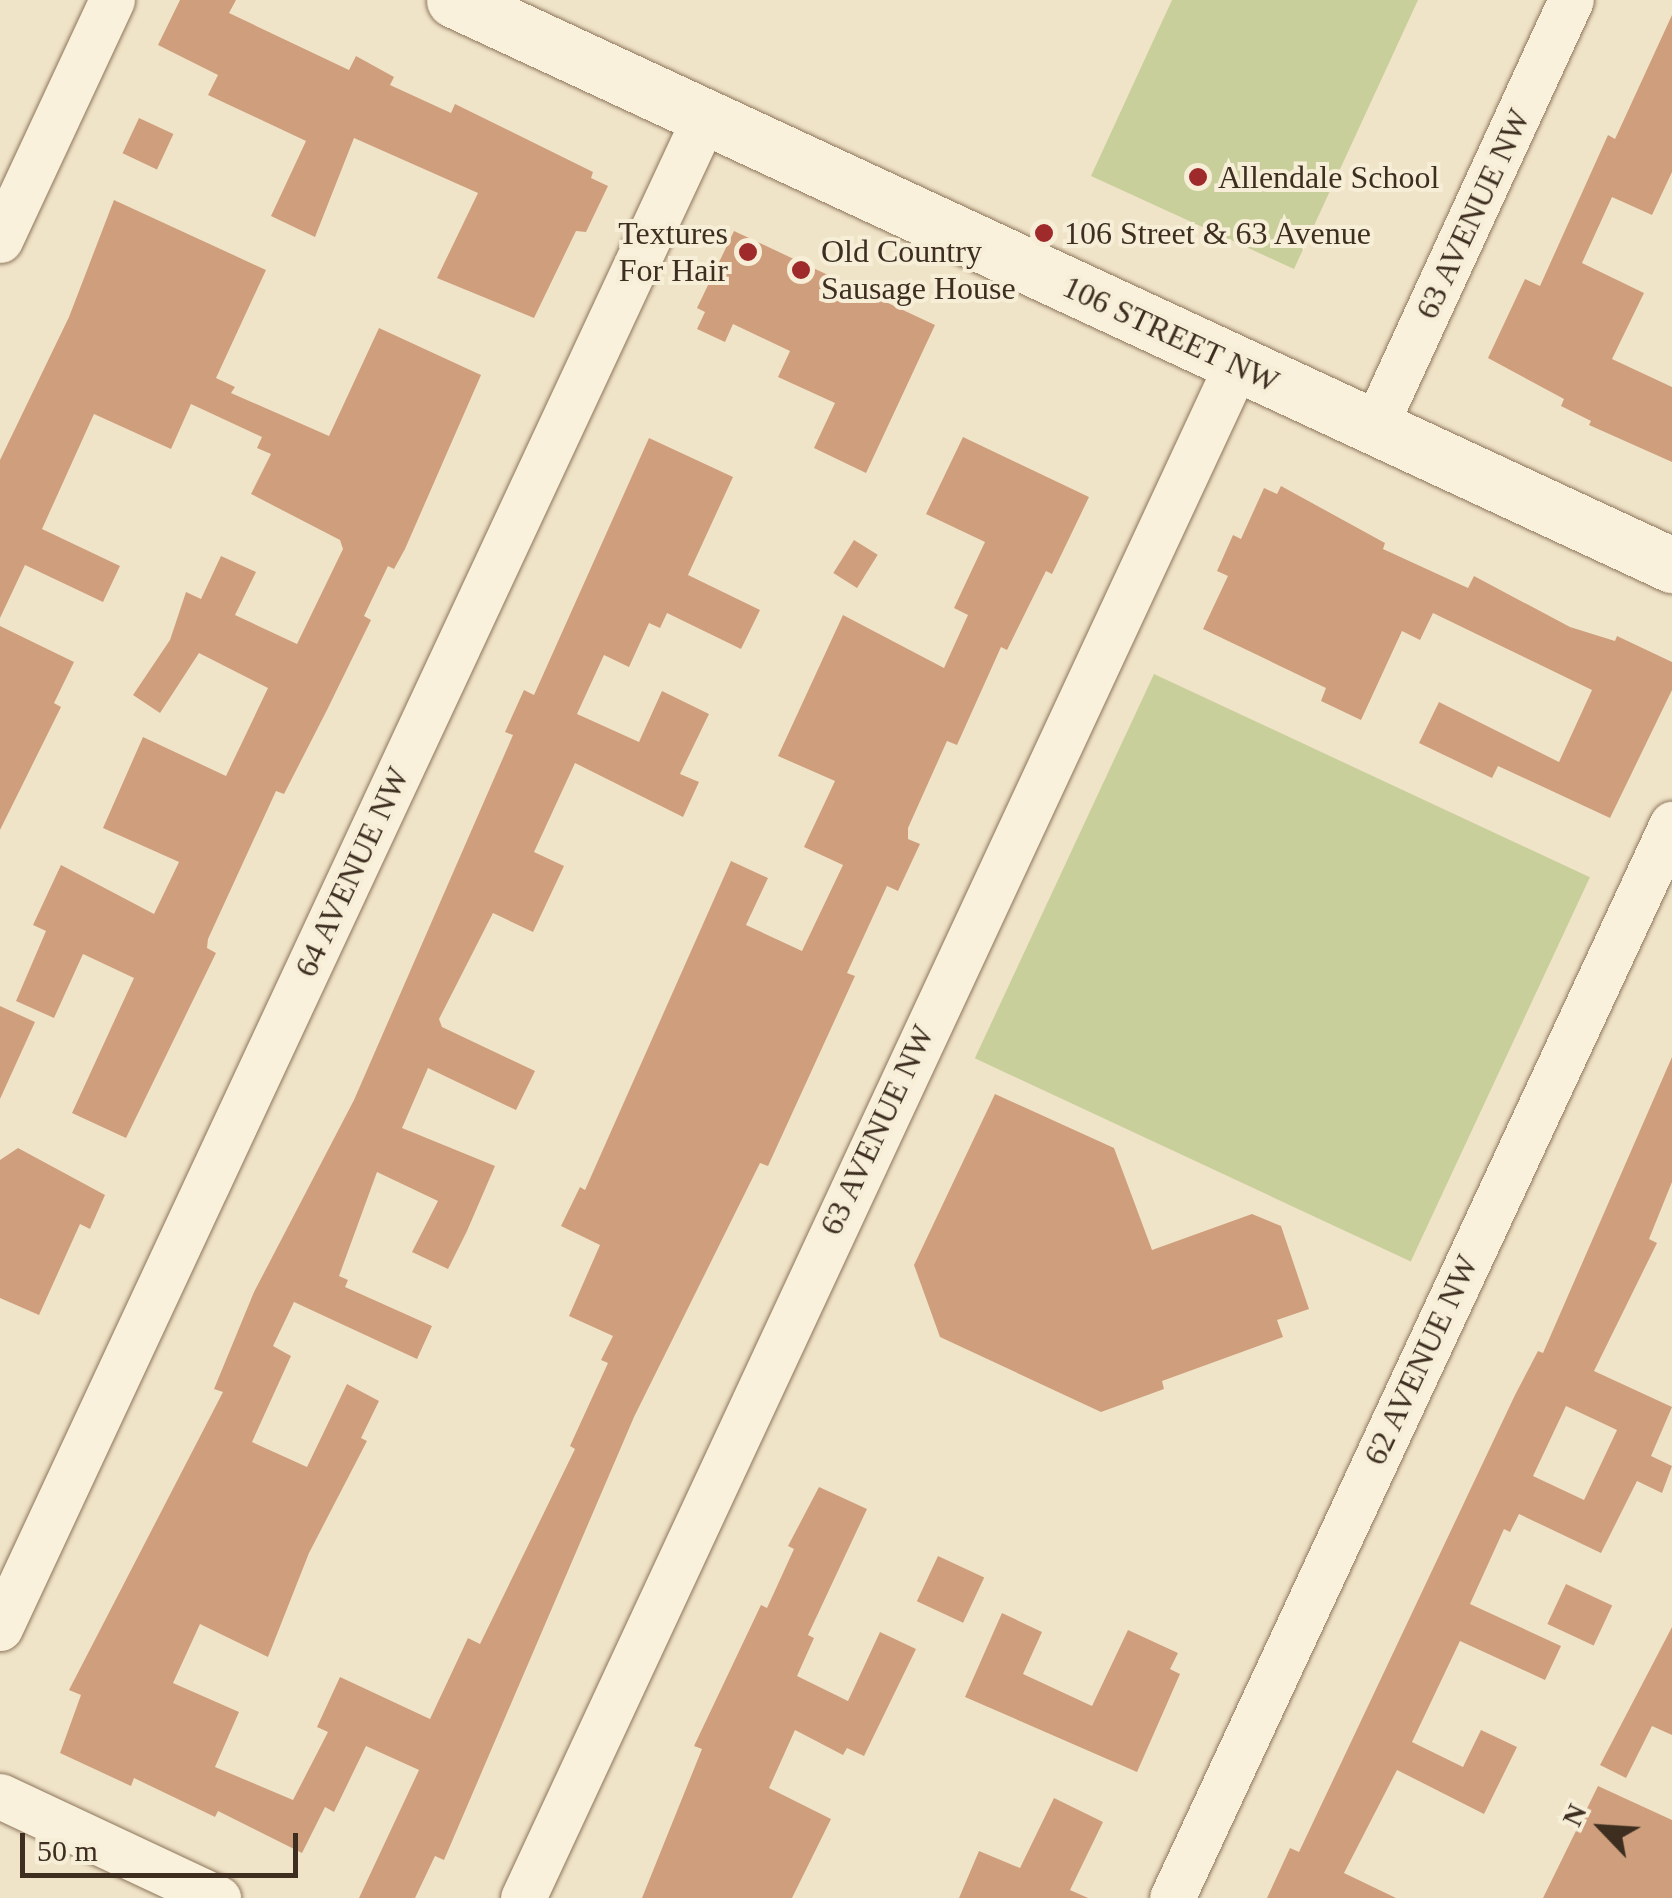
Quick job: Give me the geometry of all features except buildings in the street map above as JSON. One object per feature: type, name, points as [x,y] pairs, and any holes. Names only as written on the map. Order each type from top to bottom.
[{"type":"street","points":[[0,240],[112,0]]},
{"type":"street","name":"106 STREET NW","points":[[454,0],[1672,565]]},
{"type":"street","name":"63 AVENUE NW","points":[[1374,428],[1571,0]]},
{"type":"street","name":"64 AVENUE NW","points":[[0,1628],[705,117]]},
{"type":"street","name":"63 AVENUE NW","points":[[523,1898],[1237,364]]},
{"type":"street","name":"62 AVENUE NW","points":[[1172,1898],[1672,824]]},
{"type":"street","points":[[0,1796],[218,1898]]},
{"type":"green space","points":[[1172,0],[1418,0],[1294,269],[1091,176]]},
{"type":"green space","points":[[1154,674],[1590,877],[1411,1262],[975,1058]]},
{"type":"place","name":"Allendale School","points":[[1198,177]]},
{"type":"place","name":"106 Street & 63 Avenue","points":[[1044,233]]},
{"type":"place","name":"Textures For Hair","points":[[748,252]]},
{"type":"place","name":"Old Country Sausage House","points":[[801,270]]}]
